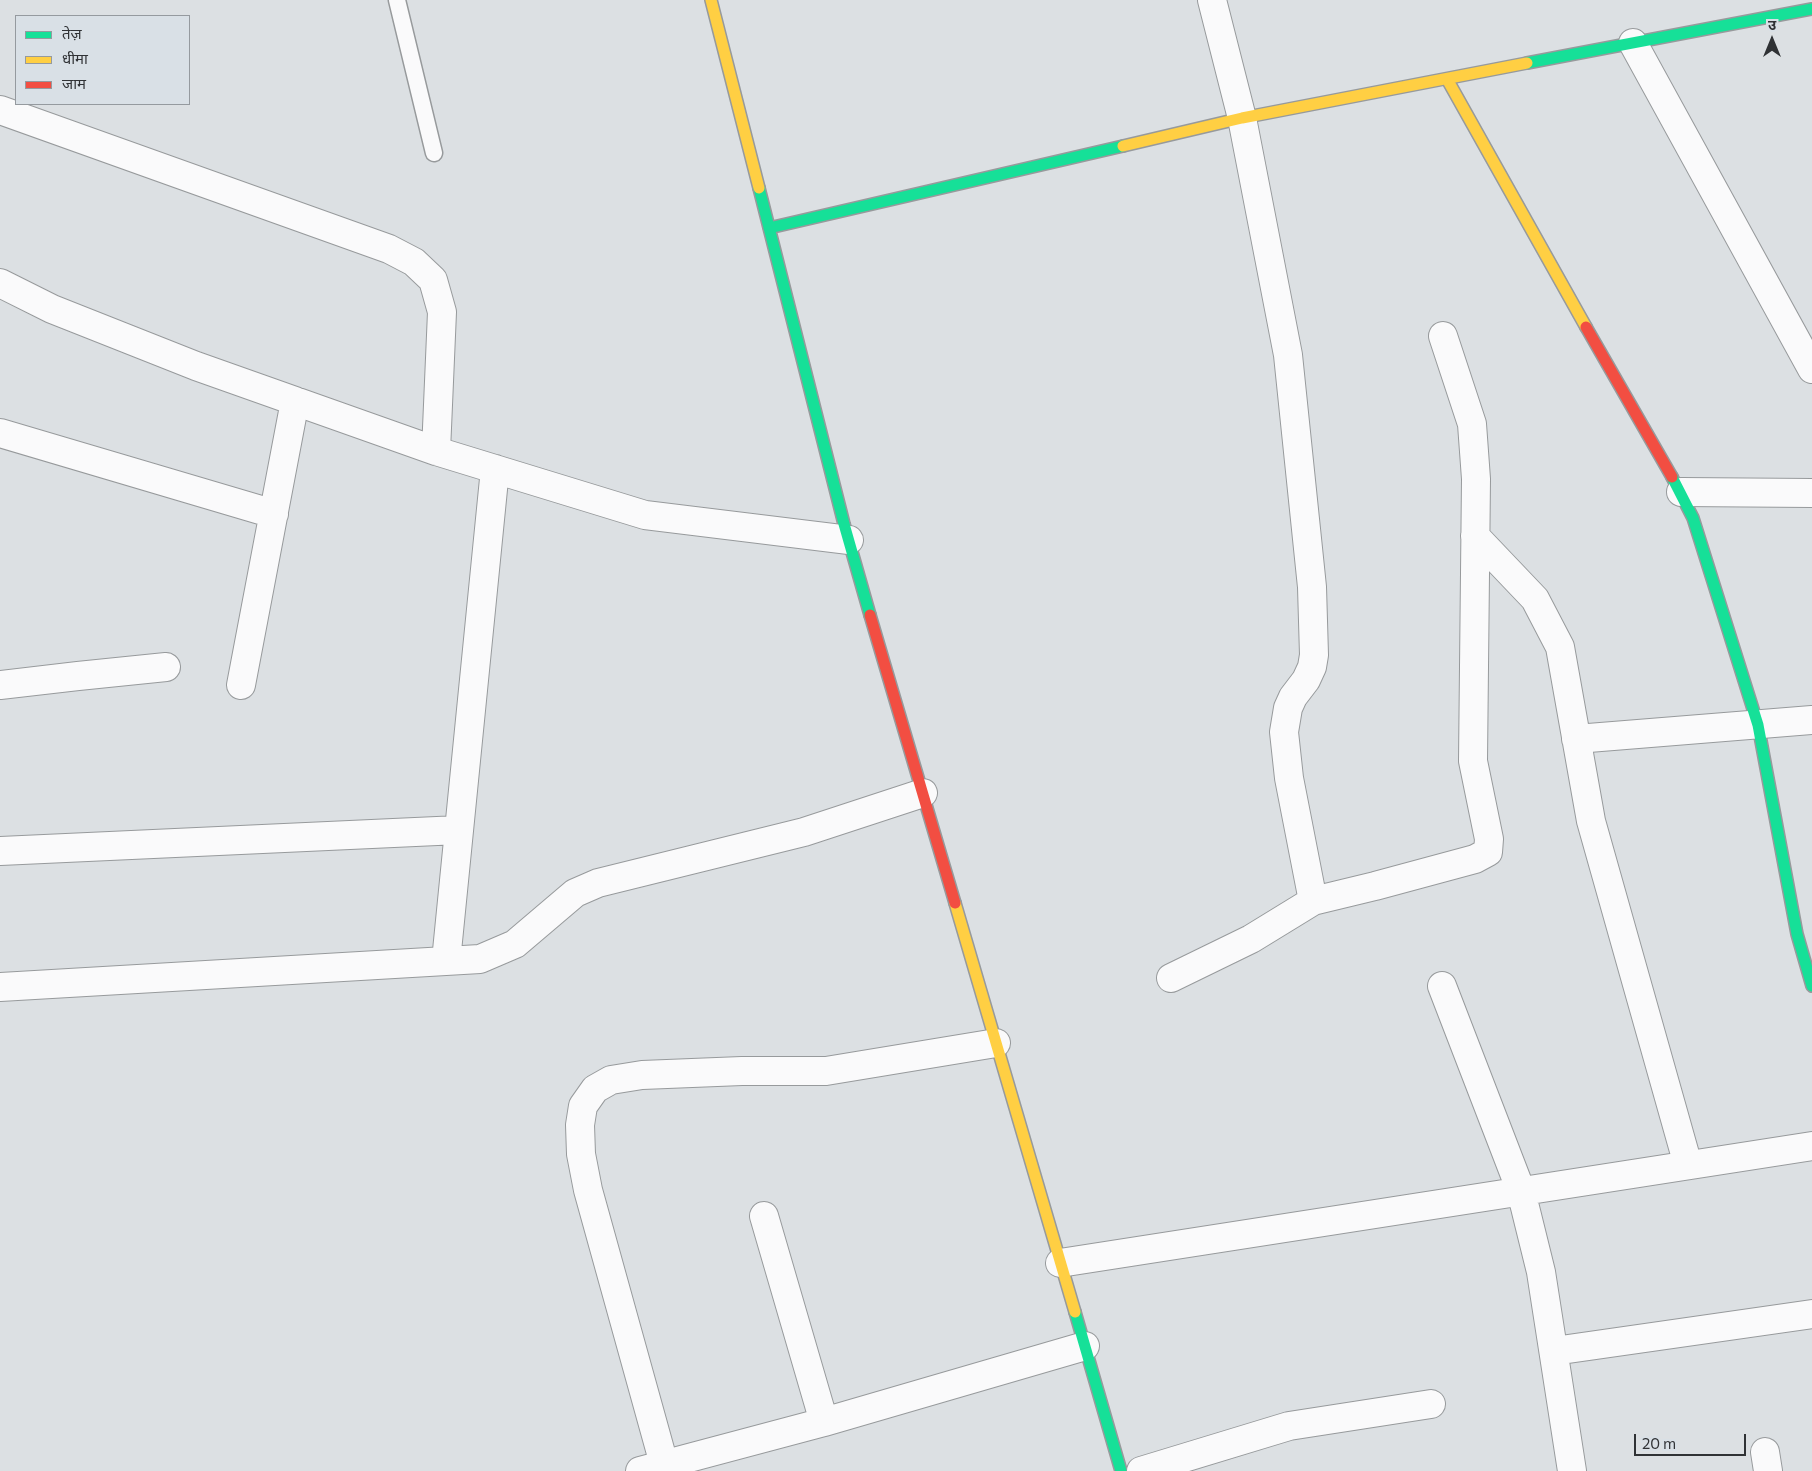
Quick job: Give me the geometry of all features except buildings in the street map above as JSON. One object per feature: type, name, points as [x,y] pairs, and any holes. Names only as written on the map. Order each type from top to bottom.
[{"type":"street","points":[[711,0],[849,540],[1121,1471]]},
{"type":"street","points":[[1212,0],[1242,118],[1288,355],[1312,587],[1314,655],[1312,667],[1306,680],[1293,697],[1288,708],[1284,732],[1289,778],[1313,901]]},
{"type":"street","points":[[769,228],[1242,118],[1812,9]]},
{"type":"street","points":[[1633,43],[1812,368]]},
{"type":"street","points":[[1447,79],[1628,402],[1682,492],[1694,518],[1758,725],[1797,934],[1812,986]]},
{"type":"street","points":[[0,110],[389,249],[414,262],[433,280],[442,312],[436,451]]},
{"type":"street","points":[[0,284],[52,310],[196,366],[436,451],[645,515],[849,540]]},
{"type":"street","points":[[1171,978],[1251,939],[1313,901],[1475,859],[1488,852],[1489,839],[1473,761],[1476,479],[1472,424],[1444,336]]},
{"type":"street","points":[[241,686],[295,401]]},
{"type":"street","points":[[0,433],[274,514]]},
{"type":"street","points":[[446,961],[495,469]]},
{"type":"street","points":[[1682,492],[1812,493]]},
{"type":"street","points":[[1475,536],[1535,599],[1560,647],[1591,821],[1688,1165]]},
{"type":"street","points":[[0,685],[166,668]]},
{"type":"street","points":[[1576,739],[1812,720]]},
{"type":"street","points":[[0,986],[480,959],[515,944],[575,893],[598,883],[804,832],[923,793]]},
{"type":"street","points":[[0,851],[459,830]]},
{"type":"street","points":[[1442,986],[1521,1191],[1541,1272],[1572,1471]]},
{"type":"street","points":[[996,1043],[826,1071],[742,1071],[642,1075],[611,1080],[595,1089],[583,1106],[580,1125],[581,1154],[652,1468],[824,1422],[1085,1346]]},
{"type":"street","points":[[1060,1263],[1812,1146]]},
{"type":"street","points":[[764,1216],[824,1422]]},
{"type":"street","points":[[1554,1351],[1812,1314]]},
{"type":"street","points":[[1141,1471],[1289,1426],[1431,1404]]},
{"type":"lane","points":[[397,0],[434,153]]},
{"type":"traffic: fast","points":[[1527,63],[1812,9]]},
{"type":"traffic: fast","points":[[769,228],[1123,146]]},
{"type":"traffic: fast","points":[[759,188],[844,524],[870,615]]},
{"type":"traffic: fast","points":[[1672,477],[1693,518],[1758,725],[1797,934],[1812,986]]},
{"type":"traffic: fast","points":[[1075,1312],[1121,1471]]},
{"type":"traffic: slow","points":[[711,0],[759,188]]},
{"type":"traffic: slow","points":[[1123,146],[1242,118],[1527,63]]},
{"type":"traffic: slow","points":[[1447,79],[1586,327]]},
{"type":"traffic: slow","points":[[955,903],[1075,1312]]},
{"type":"traffic: jam","points":[[1586,327],[1672,477]]},
{"type":"traffic: jam","points":[[870,615],[955,903]]}]
